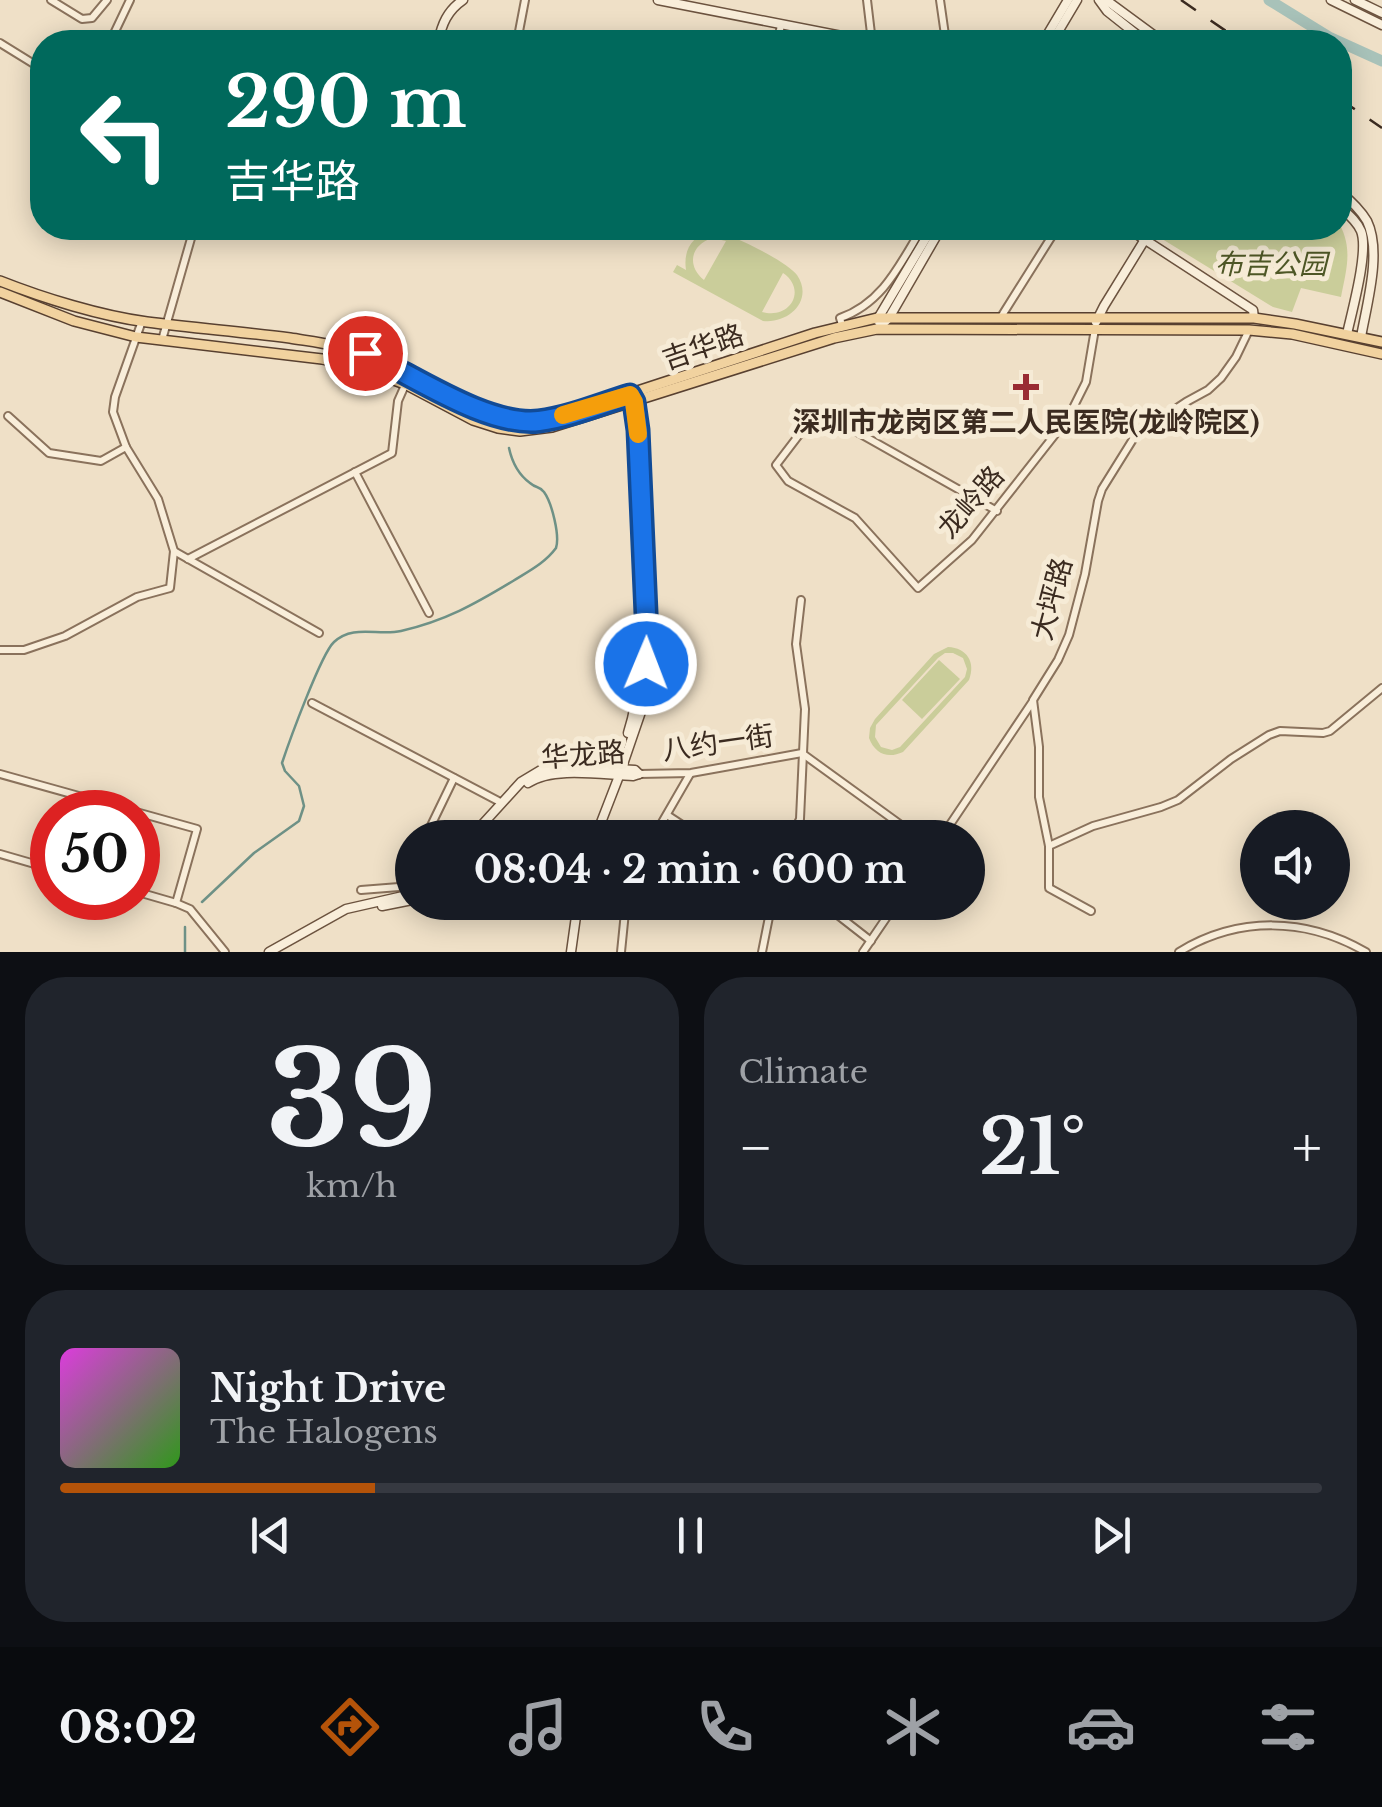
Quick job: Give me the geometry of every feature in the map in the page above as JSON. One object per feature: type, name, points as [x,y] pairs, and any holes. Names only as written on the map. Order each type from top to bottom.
[{"type":"main road","points":[[441,30],[452,7],[463,0]]},
{"type":"main road","points":[[658,0],[811,30]]},
{"type":"main road","points":[[1054,30],[1073,0]]},
{"type":"main road","points":[[1103,0],[1108,11],[1131,30]]},
{"type":"main road","points":[[1103,0],[1146,30]]},
{"type":"main road","points":[[1331,0],[1382,25]]},
{"type":"main road","points":[[1355,0],[1382,13]]},
{"type":"main road","points":[[1352,204],[1370,225],[1375,246],[1360,337]]},
{"type":"main road","points":[[1347,334],[1364,240],[1352,219]]},
{"type":"main road","points":[[890,318],[926,240]]},
{"type":"main road","points":[[877,324],[933,240]]},
{"type":"main road","points":[[1095,329],[1096,318],[1145,240]]},
{"type":"main road","points":[[1148,240],[1253,310],[1254,318]]},
{"type":"main road","name":"吉华路","points":[[0,281],[142,322],[317,342],[365,353],[473,420],[520,431],[552,427],[842,325],[1249,330],[1292,334],[1382,354]]},
{"type":"main road","name":"吉华路","points":[[0,292],[74,321],[136,337],[322,359],[407,379]]},
{"type":"main road","name":"吉华路","points":[[631,400],[890,318],[1254,318],[1382,342]]},
{"type":"main road","points":[[600,820],[618,773],[640,687],[639,557],[631,400]]},
{"type":"main road","name":"华龙路","points":[[489,820],[521,782],[541,770],[640,774]]},
{"type":"main road","name":"华龙路","points":[[491,820],[538,776],[618,773]]},
{"type":"main road","points":[[269,952],[346,909],[395,900]]},
{"type":"main road","points":[[278,952],[349,913],[395,901]]},
{"type":"main road","points":[[569,952],[573,920]]},
{"type":"street","points":[[51,0],[82,19],[92,18],[106,0]]},
{"type":"street","points":[[116,30],[130,0]]},
{"type":"street","points":[[520,30],[526,0]]},
{"type":"street","points":[[867,0],[868,30]]},
{"type":"street","points":[[940,0],[944,30]]},
{"type":"street","points":[[781,30],[782,24]]},
{"type":"street","points":[[0,44],[30,62]]},
{"type":"street","points":[[162,340],[190,240]]},
{"type":"street","points":[[842,325],[840,318],[881,293],[914,240]]},
{"type":"street","points":[[1001,317],[1049,240]]},
{"type":"street","points":[[0,650],[24,650],[65,636],[145,594],[170,588],[174,551],[158,499],[126,447],[113,412],[115,396],[142,322]]},
{"type":"street","name":"龙岭路","points":[[997,510],[818,410],[776,465],[788,481],[855,518],[918,588],[972,540],[997,510],[1068,418],[1086,382],[1095,329]]},
{"type":"street","name":"大坪路","points":[[952,820],[1034,700],[1069,635],[1098,501],[1116,466],[1135,436],[1221,378],[1249,330]]},
{"type":"street","points":[[188,559],[392,453],[398,400],[407,379]]},
{"type":"street","points":[[8,416],[49,453],[101,462],[126,447]]},
{"type":"street","points":[[354,472],[429,613]]},
{"type":"street","points":[[174,551],[319,634]]},
{"type":"street","points":[[800,820],[805,709],[796,644],[801,600]]},
{"type":"street","points":[[1049,846],[1092,826],[1178,800],[1269,735],[1280,731],[1330,731],[1382,688]]},
{"type":"street","points":[[1034,700],[1039,796],[1049,846],[1049,888],[1091,911]]},
{"type":"street","points":[[312,703],[502,804]]},
{"type":"street","points":[[802,753],[893,820]]},
{"type":"street","name":"八约一街","points":[[640,774],[690,772],[802,753]]},
{"type":"street","points":[[665,820],[690,772]]},
{"type":"street","points":[[0,774],[197,829],[176,903]]},
{"type":"street","points":[[434,820],[454,778]]},
{"type":"street","points":[[667,816],[673,820]]},
{"type":"street","points":[[0,854],[30,863]]},
{"type":"street","points":[[361,890],[395,887]]},
{"type":"street","points":[[160,898],[190,909],[225,952]]},
{"type":"street","points":[[622,952],[625,920]]},
{"type":"street","points":[[762,952],[768,920]]},
{"type":"street","points":[[845,920],[871,940]]},
{"type":"street","points":[[863,952],[884,920]]},
{"type":"street","points":[[1179,952],[1221,932],[1270,925],[1318,931],[1366,952]]},
{"type":"green space","points":[[694,240],[707,240],[693,256],[695,268],[704,280],[726,241],[721,240],[738,240],[791,269],[801,284],[801,301],[782,319],[763,321],[673,272],[677,265],[686,270],[688,250]],"holes":[[[783,273],[795,294],[788,307],[781,312],[762,312]]]},
{"type":"green space","name":"布吉公园","points":[[1164,240],[1345,240],[1346,269],[1341,297],[1301,288],[1292,312],[1273,307]]},
{"type":"green space","points":[[948,647],[965,653],[971,667],[969,680],[903,752],[883,754],[869,738],[870,728],[934,654]],"holes":[[[953,653],[963,658],[965,677],[900,747],[881,747],[875,737],[876,725],[938,658]]]},
{"type":"green space","points":[[939,660],[960,679],[922,719],[902,700]]},
{"type":"waterway","points":[[1269,0],[1318,30]]},
{"type":"waterway","points":[[1352,47],[1382,61]]},
{"type":"waterway","points":[[202,902],[254,853],[299,821],[304,806],[299,786],[282,763],[314,680],[334,642],[349,633],[401,631],[446,617],[531,570],[556,548],[556,528],[547,497],[519,472],[509,448]]},
{"type":"waterway","points":[[185,927],[185,952]]},
{"type":"railway","points":[[1181,0],[1225,30]]},
{"type":"railway","points":[[1352,107],[1382,128]]},
{"type":"slow traffic","points":[[563,415],[630,395],[638,434]]},
{"type":"place","name":"深圳市龙岗区第二人民医院(龙岭院区)","points":[[1026,387]]},
{"type":"route","points":[[365,353],[486,414],[514,420],[555,418],[630,395],[638,430],[646,664]]}]
